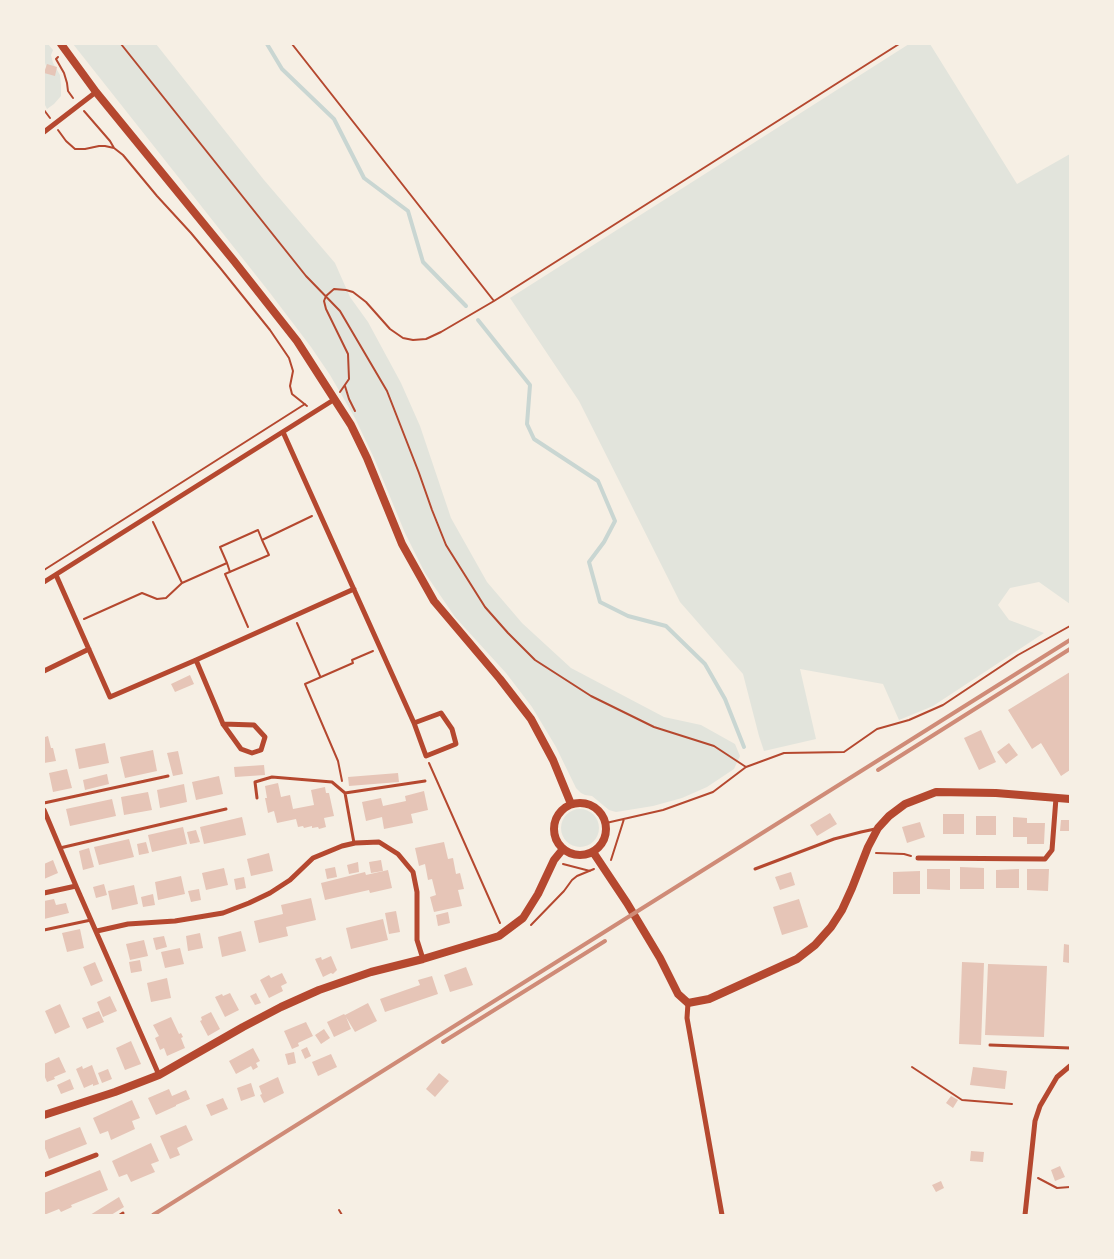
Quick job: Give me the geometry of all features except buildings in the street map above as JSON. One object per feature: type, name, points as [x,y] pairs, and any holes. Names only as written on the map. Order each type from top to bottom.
[{"type":"street","points":[[63,47],[96,92],[297,341],[351,425],[367,458],[402,544],[434,601],[531,719],[553,760],[571,804]]},
{"type":"street","points":[[44,132],[96,92]]},
{"type":"street","points":[[44,582],[335,399]]},
{"type":"street","points":[[283,432],[414,724],[426,756],[456,744],[452,729],[441,713],[414,724]]},
{"type":"street","points":[[56,575],[110,697],[354,589]]},
{"type":"street","points":[[44,670],[89,649]]},
{"type":"street","points":[[196,660],[223,724],[241,749],[252,752],[262,750],[265,737],[254,725],[223,724]]},
{"type":"street","points":[[688,1003],[709,999],[797,958],[815,945],[831,927],[842,910],[878,828],[889,816],[905,804],[936,792],[996,793],[1070,799]]},
{"type":"street","points":[[918,858],[1045,859],[1052,850],[1056,798]]},
{"type":"street","points":[[571,804],[589,804],[597,808],[603,815],[606,823],[607,832],[600,847],[586,855],[577,855],[563,849],[554,833],[554,824],[558,816],[571,804]]},
{"type":"street","points":[[44,810],[159,1074]]},
{"type":"street","points":[[97,931],[128,924],[175,921],[223,913],[270,893],[290,880],[313,858],[354,843],[379,842],[398,854],[413,872],[416,892],[417,940],[423,959]]},
{"type":"street","points":[[44,1115],[115,1092],[159,1074],[281,1007],[319,990],[371,972],[423,959],[499,936],[523,918],[538,894],[554,860],[563,849]]},
{"type":"street","points":[[593,852],[660,958],[678,994],[688,1003]]},
{"type":"street","points":[[44,893],[76,886]]},
{"type":"street","points":[[688,1003],[687,1018],[722,1215]]},
{"type":"street","points":[[1025,1215],[1035,1121],[1040,1106],[1056,1077],[1070,1066]]},
{"type":"street","points":[[44,1175],[96,1155]]},
{"type":"lane","points":[[44,803],[168,776]]},
{"type":"lane","points":[[257,798],[255,782],[272,777],[332,782],[344,793],[354,843]]},
{"type":"lane","points":[[344,793],[425,781]]},
{"type":"lane","points":[[60,848],[226,809]]},
{"type":"lane","points":[[755,869],[834,840],[878,828]]},
{"type":"lane","points":[[44,930],[91,919]]},
{"type":"lane","points":[[990,1045],[1070,1048]]},
{"type":"path","points":[[121,44],[306,276],[340,311],[388,391],[446,545],[485,607],[536,660],[591,696],[654,727],[714,746],[746,767]]},
{"type":"path","points":[[292,44],[494,301]]},
{"type":"path","points":[[335,399],[349,379],[348,354],[324,301],[326,296],[334,289],[353,292],[366,302],[390,330],[403,338],[413,340],[434,336],[494,301],[899,44]]},
{"type":"path","points":[[63,47],[56,59],[64,73],[68,91],[114,148],[123,155],[222,269],[270,330],[289,358],[294,371],[290,386],[292,394],[314,412]]},
{"type":"path","points":[[54,125],[66,141],[75,149],[99,146],[114,148]]},
{"type":"path","points":[[44,570],[306,404]]},
{"type":"path","points":[[262,540],[318,513]]},
{"type":"path","points":[[150,516],[182,583]]},
{"type":"path","points":[[230,572],[220,548],[258,530],[269,555],[230,572],[225,574],[252,635]]},
{"type":"path","points":[[77,622],[142,593],[157,599],[166,598],[182,583],[226,563]]},
{"type":"path","points":[[294,616],[321,677]]},
{"type":"path","points":[[606,823],[663,810],[713,792],[746,767],[784,753],[844,752],[877,729],[909,720],[943,705],[1018,656],[1070,626]]},
{"type":"path","points":[[344,793],[338,761],[305,684],[380,648]]},
{"type":"path","points":[[426,756],[504,932]]},
{"type":"path","points":[[530,926],[564,891],[572,880],[610,861],[624,819]]},
{"type":"path","points":[[866,852],[904,854],[918,858]]},
{"type":"path","points":[[554,860],[564,865],[591,871]]},
{"type":"path","points":[[912,1067],[962,1100],[1012,1104]]},
{"type":"path","points":[[1029,1174],[1057,1188],[1070,1187]]},
{"type":"path","points":[[339,1210],[342,1215]]},
{"type":"shaded area","points":[[44,44],[48,44],[53,50],[51,55],[60,75],[61,85],[61,96],[47,109],[44,103],[46,66]]},
{"type":"shaded area","points":[[73,44],[156,44],[264,180],[335,263],[350,297],[368,322],[401,383],[420,426],[451,518],[487,582],[522,623],[571,668],[664,717],[701,725],[735,744],[740,756],[734,769],[707,787],[682,798],[653,806],[616,812],[609,810],[592,796],[581,793],[576,788],[556,747],[532,707],[506,673],[455,617],[425,573],[405,533],[355,418],[330,375],[270,293]]},
{"type":"shaded area","points":[[909,44],[930,44],[1017,184],[1070,154],[1070,604],[1039,582],[1010,588],[998,605],[1009,620],[1044,633],[933,706],[899,720],[883,684],[800,669],[816,739],[764,751],[743,674],[680,602],[579,401],[510,298]]},
{"type":"shaded area","points":[[580,809],[593,815],[599,828],[593,841],[580,847],[567,841],[561,828],[567,815]]},
{"type":"waterway","points":[[267,44],[282,69],[334,119],[364,178],[408,211],[423,262],[466,306]]},
{"type":"waterway","points":[[478,320],[530,385],[527,424],[534,439],[598,481],[615,521],[604,542],[589,562],[600,602],[628,616],[666,626],[705,664],[725,699],[744,747]]},
{"type":"railway","points":[[153,1215],[1070,640]]},
{"type":"railway","points":[[878,770],[1070,649]]},
{"type":"railway","points":[[443,1042],[605,941]]}]
